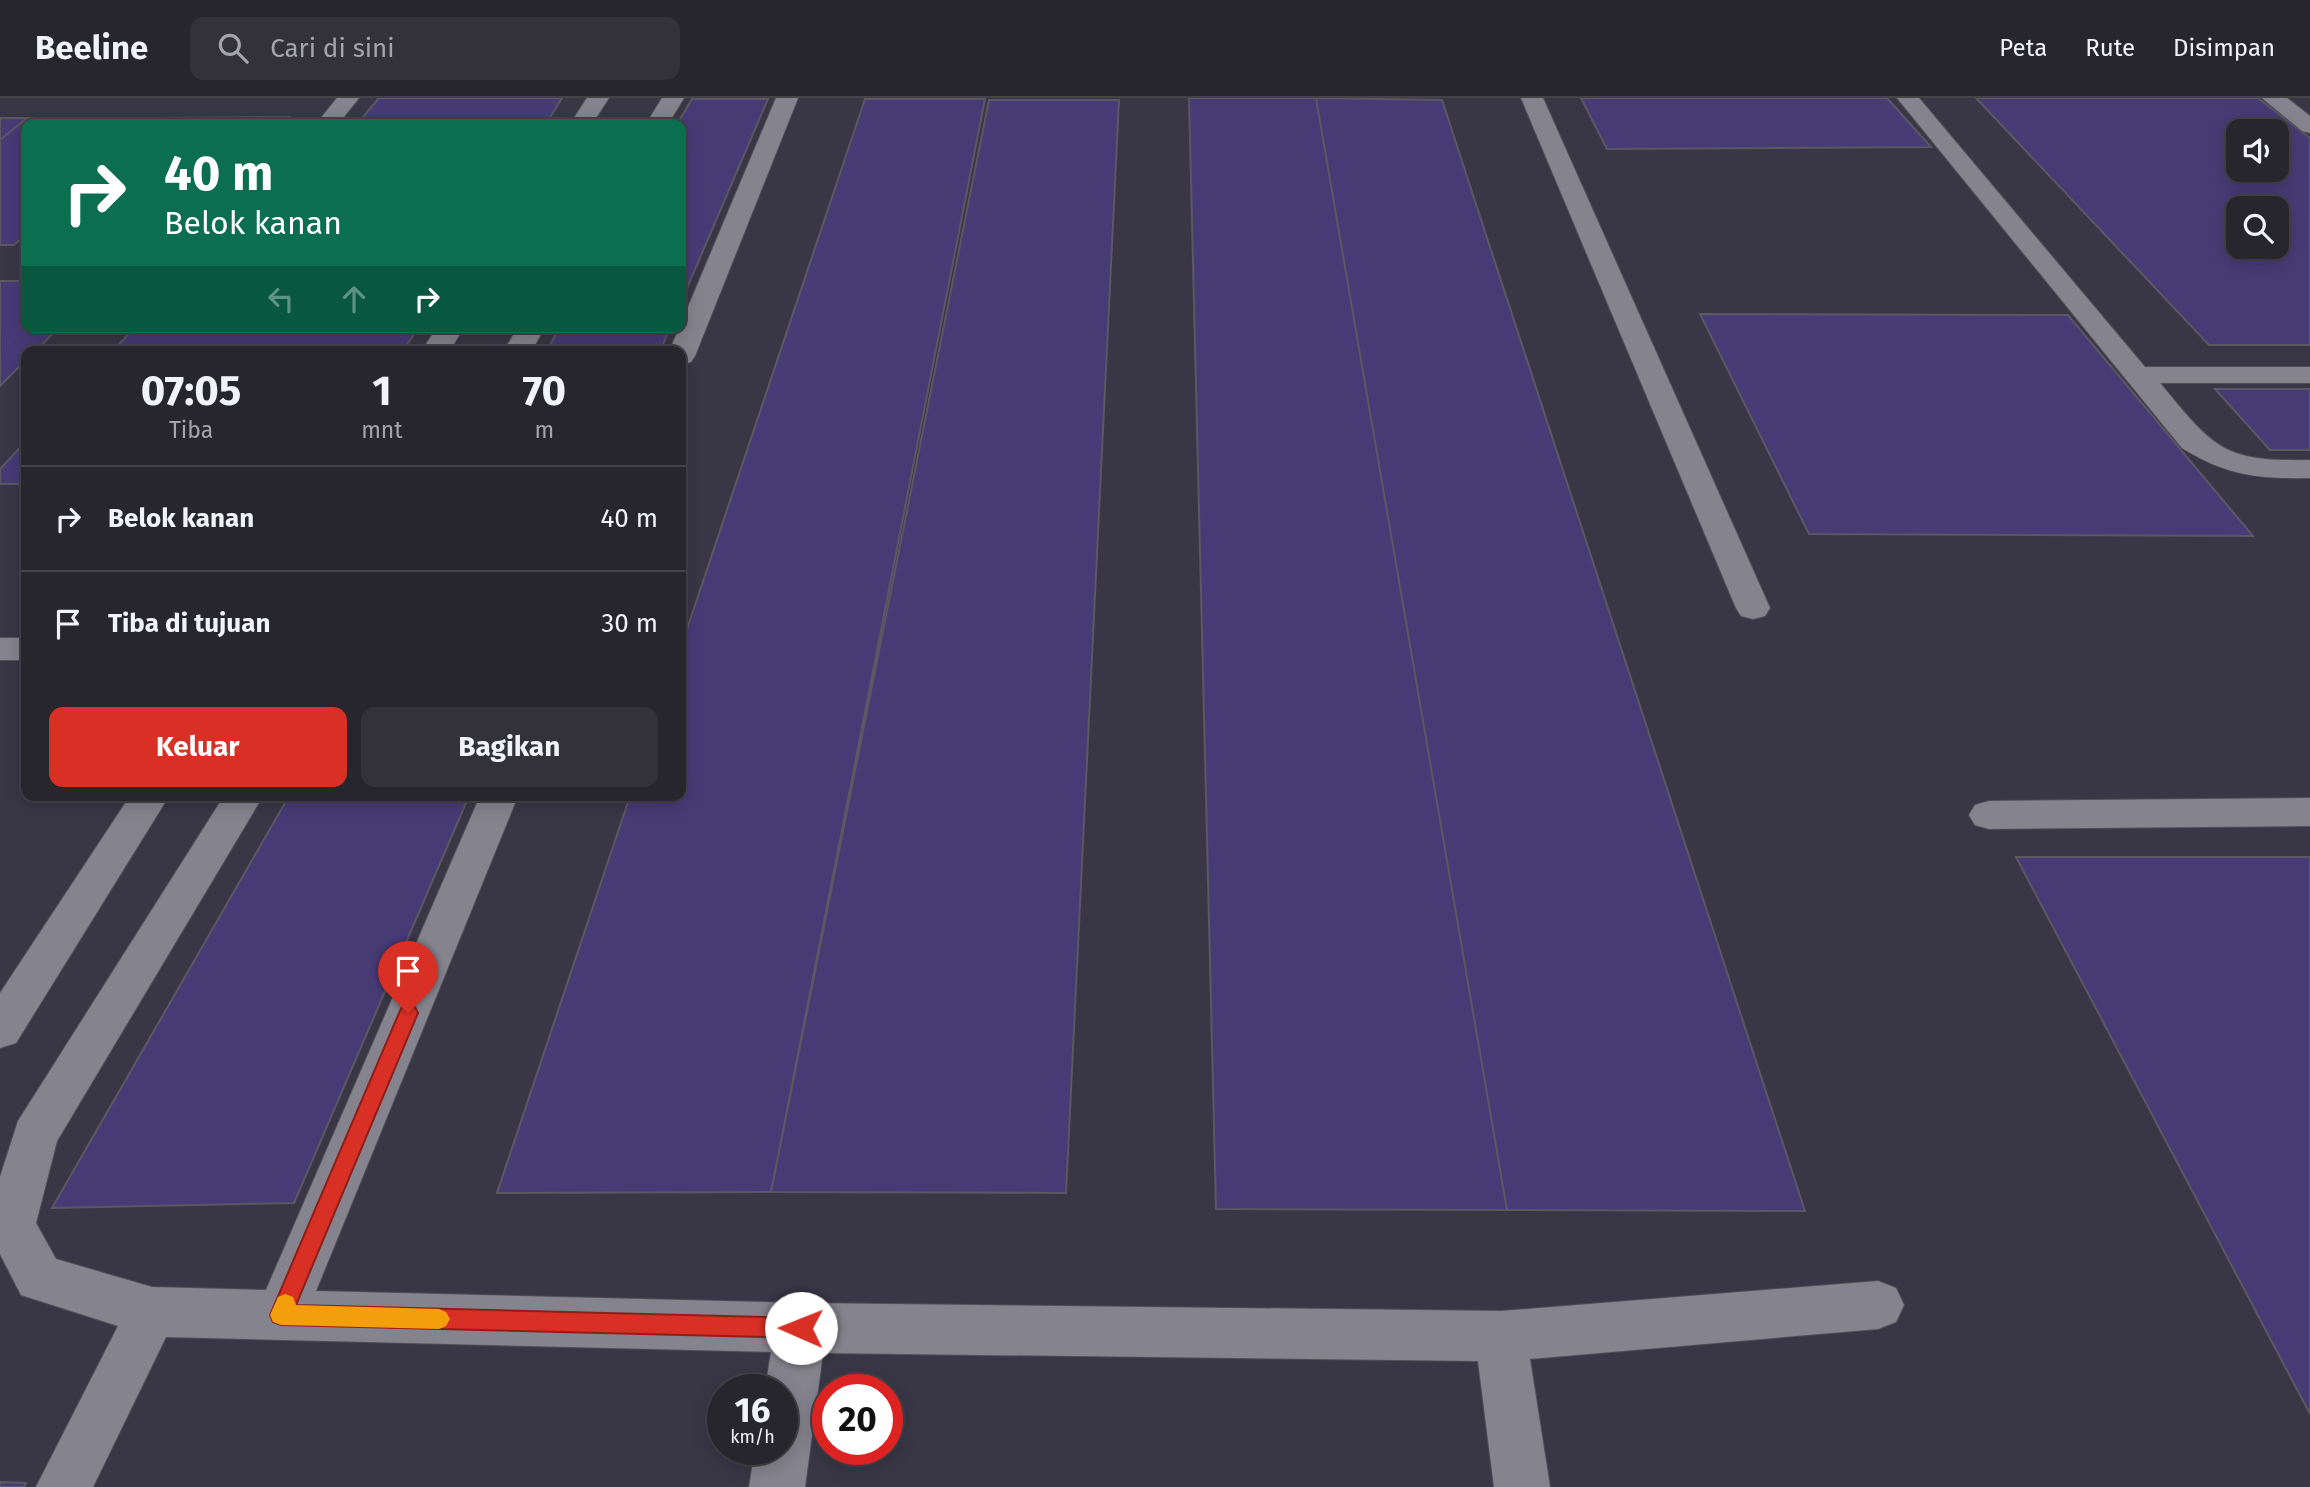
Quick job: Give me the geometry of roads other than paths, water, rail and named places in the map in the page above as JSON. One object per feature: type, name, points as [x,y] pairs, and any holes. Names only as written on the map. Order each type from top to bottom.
[{"type":"street","points":[[331,119],[348,98]]},
{"type":"street","points":[[584,119],[598,98]]},
{"type":"street","points":[[660,119],[673,98]]},
{"type":"street","points":[[685,346],[787,98]]},
{"type":"street","points":[[1532,98],[1753,608]]},
{"type":"street","points":[[1908,98],[2193,442],[2219,459],[2252,470],[2310,469]]},
{"type":"street","points":[[2273,98],[2310,126]]},
{"type":"street","points":[[2137,375],[2310,375]]},
{"type":"street","points":[[0,649],[21,649]]},
{"type":"street","points":[[0,1030],[147,801]]},
{"type":"street","points":[[241,801],[35,1136],[11,1225],[39,1278],[152,1312],[801,1328],[1501,1336],[1878,1305]]},
{"type":"street","points":[[281,1315],[497,801]]},
{"type":"street","points":[[1989,815],[2310,812]]},
{"type":"street","points":[[64,1487],[152,1312]]},
{"type":"street","points":[[777,1487],[801,1328]]},
{"type":"street","points":[[1501,1336],[1522,1487]]}]
